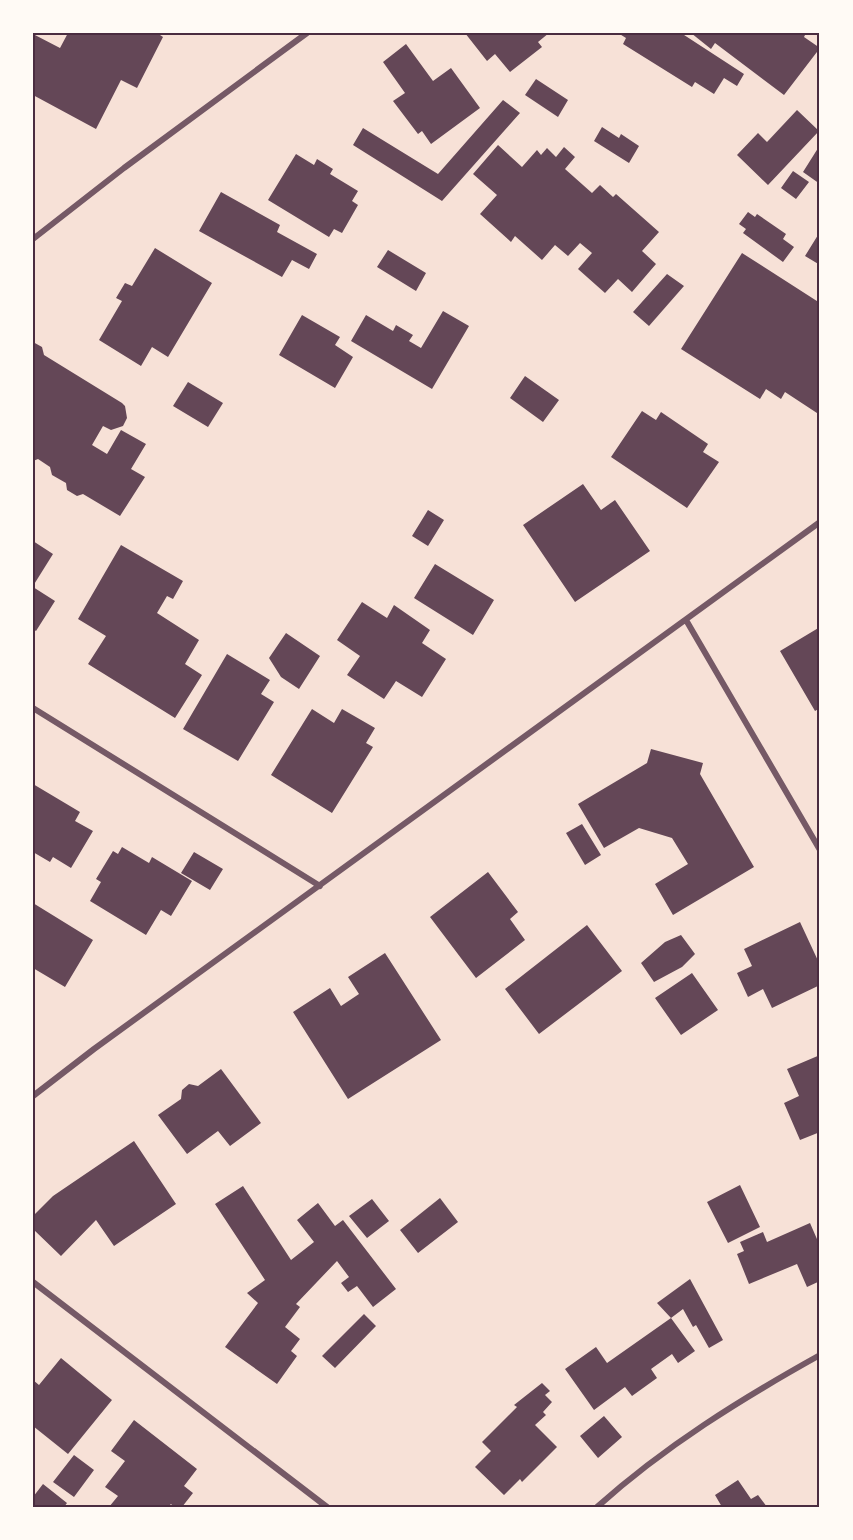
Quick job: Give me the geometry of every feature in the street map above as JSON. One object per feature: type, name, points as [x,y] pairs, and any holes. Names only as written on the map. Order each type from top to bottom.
[{"type":"street","points":[[33,239],[124,168],[307,33]]},
{"type":"street","points":[[33,1096],[94,1049],[820,522]]},
{"type":"street","points":[[686,620],[820,850]]},
{"type":"street","points":[[33,708],[320,885]]},
{"type":"street","points":[[33,1282],[327,1507]]},
{"type":"street","points":[[597,1507],[636,1474],[707,1422],[750,1394],[820,1354]]},
{"type":"building","points":[[68,33],[157,33],[163,37],[137,88],[121,80],[96,129],[33,95],[33,34],[60,48]]},
{"type":"building","points":[[465,33],[549,33],[538,42],[542,47],[510,72],[495,54],[487,61]]},
{"type":"building","points":[[618,33],[681,33],[744,74],[737,86],[724,78],[714,94],[695,82],[692,87],[623,44],[626,38]]},
{"type":"building","points":[[691,33],[806,33],[804,37],[820,48],[784,95],[715,43],[711,49]]},
{"type":"building","points":[[406,44],[433,81],[451,68],[480,108],[431,144],[422,131],[418,134],[393,101],[405,93],[383,62]]},
{"type":"building","points":[[536,79],[568,100],[558,117],[525,95]]},
{"type":"building","points":[[503,100],[520,113],[442,201],[353,145],[363,128],[438,174]]},
{"type":"building","points":[[797,110],[819,131],[768,185],[737,155],[758,133],[767,142]]},
{"type":"building","points":[[602,127],[619,138],[621,134],[639,146],[629,163],[594,141]]},
{"type":"building","points":[[498,145],[522,167],[537,150],[541,155],[547,148],[556,157],[564,147],[575,157],[565,169],[592,193],[600,185],[613,197],[616,194],[659,232],[642,251],[656,264],[632,292],[618,279],[605,293],[578,269],[592,253],[580,243],[568,256],[555,245],[542,260],[515,236],[511,242],[480,214],[497,195],[473,174]]},
{"type":"building","points":[[820,145],[820,184],[803,172]]},
{"type":"building","points":[[296,154],[314,165],[317,159],[333,169],[330,174],[358,191],[352,201],[358,205],[342,233],[334,229],[329,237],[268,200]]},
{"type":"building","points":[[793,171],[809,182],[796,199],[781,188]]},
{"type":"building","points":[[221,192],[280,225],[277,232],[317,254],[309,269],[292,260],[282,277],[199,231]]},
{"type":"building","points":[[748,212],[755,217],[757,214],[786,234],[783,239],[794,247],[783,262],[743,233],[746,229],[739,224]]},
{"type":"building","points":[[818,235],[820,236],[820,265],[805,256]]},
{"type":"building","points":[[155,248],[212,283],[168,357],[152,347],[141,366],[99,340],[122,301],[116,298],[125,283],[132,286]]},
{"type":"building","points":[[388,250],[426,273],[416,291],[377,267]]},
{"type":"building","points":[[742,253],[820,303],[820,415],[785,392],[781,399],[766,389],[760,399],[681,349]]},
{"type":"building","points":[[667,274],[684,286],[649,326],[633,312]]},
{"type":"building","points":[[443,311],[469,326],[432,389],[351,341],[366,315],[393,331],[396,325],[413,335],[409,341],[421,348]]},
{"type":"building","points":[[302,315],[340,337],[335,345],[353,357],[335,388],[279,355]]},
{"type":"building","points":[[33,342],[42,347],[44,355],[125,406],[127,418],[123,426],[111,430],[103,426],[92,445],[107,454],[121,430],[146,444],[131,469],[145,477],[120,516],[83,494],[77,496],[67,490],[66,483],[52,475],[50,467],[38,459],[33,461]]},
{"type":"building","points":[[525,376],[559,400],[543,422],[510,398]]},
{"type":"building","points":[[188,382],[223,403],[208,427],[173,406]]},
{"type":"building","points":[[642,411],[656,420],[661,412],[708,444],[703,452],[719,462],[687,508],[611,457]]},
{"type":"building","points":[[583,484],[601,510],[615,500],[650,551],[575,602],[523,525]]},
{"type":"building","points":[[428,510],[444,520],[428,546],[412,536]]},
{"type":"building","points":[[33,541],[53,554],[33,586]]},
{"type":"building","points":[[121,545],[183,581],[173,599],[167,596],[157,613],[199,640],[185,664],[202,675],[175,718],[88,664],[106,636],[78,619]]},
{"type":"building","points":[[435,564],[494,600],[473,635],[414,598]]},
{"type":"building","points":[[33,587],[55,601],[36,631],[33,629]]},
{"type":"building","points":[[362,602],[387,618],[394,605],[430,630],[422,643],[446,659],[422,697],[396,681],[384,699],[347,675],[360,656],[337,640]]},
{"type":"building","points":[[820,627],[820,708],[815,711],[780,651]]},
{"type":"building","points":[[286,633],[320,656],[299,689],[281,677],[269,658]]},
{"type":"building","points":[[227,654],[270,680],[261,694],[274,702],[238,761],[183,729]]},
{"type":"building","points":[[312,709],[334,723],[342,709],[375,728],[366,743],[373,747],[332,813],[271,775]]},
{"type":"building","points":[[651,749],[703,763],[700,774],[754,867],[673,915],[655,884],[688,864],[672,838],[639,828],[604,848],[578,804],[647,763]]},
{"type":"building","points":[[33,784],[80,812],[75,821],[93,831],[71,868],[53,857],[50,862],[33,852]]},
{"type":"building","points":[[582,824],[601,855],[585,865],[566,833]]},
{"type":"building","points":[[122,847],[149,863],[152,857],[192,881],[171,916],[161,910],[146,935],[90,901],[101,882],[96,879],[113,851],[118,854]]},
{"type":"building","points":[[194,852],[223,869],[210,890],[181,873]]},
{"type":"building","points":[[488,872],[518,912],[510,919],[525,940],[476,978],[430,917]]},
{"type":"building","points":[[33,903],[93,940],[65,987],[33,968]]},
{"type":"building","points":[[800,922],[820,965],[820,985],[772,1008],[763,989],[748,997],[737,973],[752,966],[744,949]]},
{"type":"building","points":[[587,925],[622,971],[539,1034],[505,989]]},
{"type":"building","points":[[681,935],[695,954],[682,967],[654,982],[641,963],[665,942]]},
{"type":"building","points":[[385,953],[441,1040],[348,1099],[293,1012],[330,988],[341,1006],[359,994],[348,977]]},
{"type":"building","points":[[692,973],[718,1010],[681,1035],[655,998]]},
{"type":"building","points":[[820,1055],[820,1132],[800,1140],[784,1103],[799,1096],[787,1069]]},
{"type":"building","points":[[221,1069],[261,1123],[230,1146],[218,1131],[187,1154],[158,1115],[181,1099],[182,1090],[189,1084],[198,1086]]},
{"type":"building","points":[[134,1141],[176,1204],[114,1246],[96,1220],[61,1256],[33,1229],[33,1216],[53,1196]]},
{"type":"building","points":[[740,1185],[760,1227],[728,1243],[707,1202]]},
{"type":"building","points":[[243,1186],[291,1260],[314,1242],[297,1220],[318,1203],[335,1226],[343,1220],[396,1289],[373,1307],[357,1286],[348,1292],[341,1283],[349,1277],[337,1261],[296,1304],[300,1307],[285,1327],[300,1339],[291,1351],[297,1356],[277,1384],[225,1347],[258,1303],[247,1293],[265,1280],[215,1204]]},
{"type":"building","points":[[440,1198],[458,1222],[418,1253],[400,1230]]},
{"type":"building","points":[[372,1199],[389,1221],[367,1238],[349,1216]]},
{"type":"building","points":[[810,1223],[820,1246],[820,1281],[807,1287],[797,1264],[749,1284],[737,1254],[744,1251],[740,1242],[763,1232],[767,1242]]},
{"type":"building","points":[[690,1279],[723,1340],[709,1348],[696,1325],[693,1327],[683,1309],[671,1318],[657,1303]]},
{"type":"building","points":[[364,1314],[376,1326],[335,1368],[322,1356]]},
{"type":"building","points":[[671,1318],[695,1351],[678,1363],[672,1354],[651,1369],[657,1378],[632,1396],[625,1387],[594,1410],[565,1369],[596,1347],[607,1363]]},
{"type":"building","points":[[61,1358],[112,1400],[68,1454],[33,1426],[33,1380],[39,1385]]},
{"type":"building","points":[[542,1383],[550,1391],[545,1395],[552,1402],[543,1412],[546,1415],[535,1425],[557,1447],[522,1482],[520,1479],[504,1495],[475,1467],[491,1451],[482,1442],[517,1407],[514,1405]]},
{"type":"building","points":[[604,1416],[622,1437],[598,1458],[580,1436]]},
{"type":"building","points":[[134,1420],[197,1469],[184,1486],[193,1493],[182,1507],[174,1507],[171,1504],[168,1507],[109,1507],[118,1496],[105,1487],[125,1461],[111,1451]]},
{"type":"building","points":[[74,1455],[94,1470],[74,1497],[53,1482]]},
{"type":"building","points":[[738,1480],[751,1499],[758,1495],[767,1507],[722,1507],[715,1495]]},
{"type":"building","points":[[43,1484],[67,1503],[64,1507],[33,1507],[33,1497]]}]
